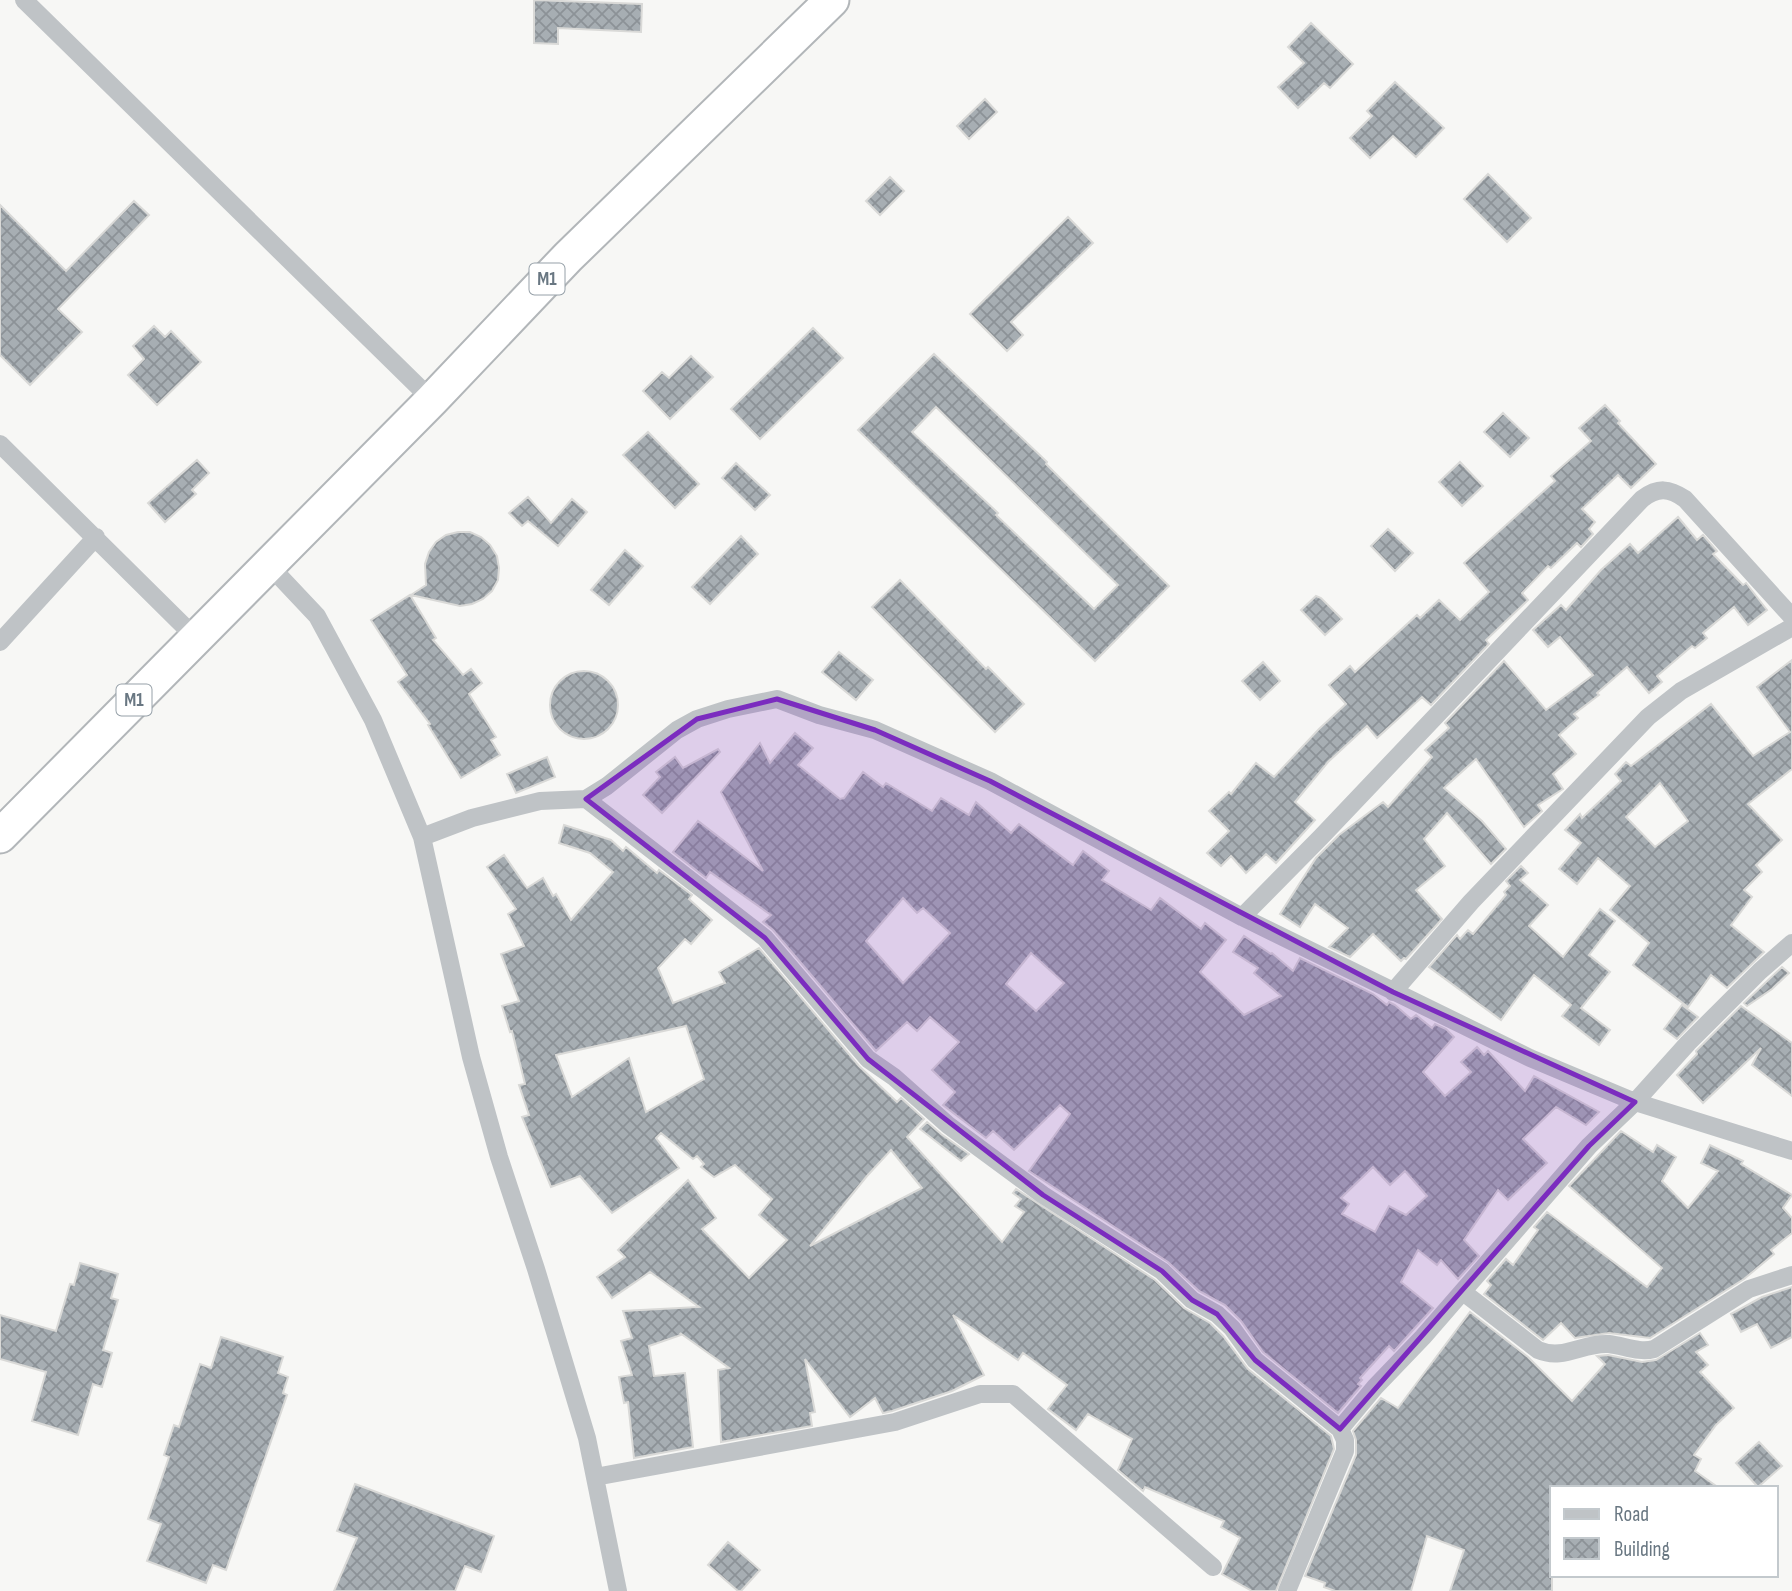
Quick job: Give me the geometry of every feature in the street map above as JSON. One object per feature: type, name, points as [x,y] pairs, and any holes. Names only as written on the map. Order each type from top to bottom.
[{"type":"highway","name":"M1","points":[[0,836],[432,400],[568,257],[832,0]]},
{"type":"street","points":[[24,0],[432,400]]},
{"type":"street","points":[[0,444],[196,638]]},
{"type":"street","points":[[1242,917],[1652,491],[1663,489],[1675,492],[1685,499],[1792,617]]},
{"type":"street","points":[[0,642],[96,537]]},
{"type":"street","points":[[268,564],[317,616],[373,720],[422,837],[471,1057],[499,1157],[575,1399],[595,1477],[618,1591]]},
{"type":"street","points":[[1393,992],[1471,902],[1648,717],[1681,691],[1792,627]]},
{"type":"street","points":[[422,837],[472,818],[540,801],[586,799],[607,786],[677,730],[697,719],[728,709],[777,699],[819,715],[875,730],[990,781],[1242,917],[1530,1058],[1635,1102],[1792,1151]]},
{"type":"street","points":[[586,799],[765,938],[868,1059],[894,1077],[948,1125],[1043,1195],[1162,1271],[1192,1300],[1217,1314],[1232,1328],[1255,1360],[1340,1429],[1345,1440],[1345,1451],[1287,1591]]},
{"type":"street","points":[[1340,1429],[1375,1387],[1423,1338],[1589,1146],[1635,1102],[1688,1043],[1792,943]]},
{"type":"street","points":[[1463,1292],[1538,1350],[1546,1353],[1562,1354],[1608,1344],[1646,1351],[1654,1349],[1749,1289],[1792,1275]]},
{"type":"street","points":[[595,1477],[895,1422],[980,1394],[1013,1394],[1213,1567]]},
{"type":"highlighted area","points":[[777,699],[875,730],[990,781],[1393,992],[1635,1102],[1589,1146],[1340,1429],[1255,1360],[1217,1314],[1192,1300],[1162,1271],[1043,1195],[868,1059],[765,938],[586,799],[697,719]]},
{"type":"building","points":[[534,0],[642,4],[641,32],[558,28],[558,44],[534,43]]},
{"type":"building","points":[[1311,23],[1353,64],[1330,88],[1324,83],[1298,108],[1278,87],[1304,63],[1288,47]]},
{"type":"building","points":[[1395,82],[1444,128],[1416,157],[1393,136],[1370,158],[1350,138],[1372,116],[1367,111]]},
{"type":"building","points":[[985,99],[997,112],[969,139],[957,126]]},
{"type":"building","points":[[1488,174],[1531,218],[1507,242],[1464,199]]},
{"type":"building","points":[[890,177],[904,191],[880,215],[866,201]]},
{"type":"building","points":[[134,201],[149,215],[58,309],[82,332],[30,385],[0,355],[0,205],[66,271]]},
{"type":"building","points":[[1068,217],[1093,243],[1011,322],[1023,335],[1007,351],[970,314]]},
{"type":"building","points":[[154,326],[165,337],[171,331],[201,362],[157,405],[128,375],[144,359],[133,346]]},
{"type":"building","points":[[813,328],[843,358],[760,439],[731,409]]},
{"type":"building","points":[[934,354],[1047,462],[1046,464],[1169,586],[1095,661],[858,430]],"holes":[[[936,407],[1118,585],[1094,609],[912,432]]]},
{"type":"building","points":[[691,356],[713,377],[670,419],[643,391],[662,372],[669,378]]},
{"type":"building","points":[[1605,405],[1656,464],[1631,488],[1618,475],[1582,509],[1595,522],[1589,529],[1593,534],[1581,547],[1577,543],[1551,568],[1548,566],[1522,593],[1528,600],[1486,640],[1489,644],[1431,705],[1422,697],[1377,738],[1367,726],[1328,762],[1295,802],[1315,820],[1276,863],[1266,854],[1246,873],[1231,856],[1221,866],[1207,853],[1229,831],[1209,811],[1229,792],[1231,794],[1256,763],[1274,777],[1346,704],[1329,685],[1350,666],[1355,672],[1417,615],[1420,618],[1439,600],[1460,620],[1489,592],[1464,563],[1555,481],[1551,476],[1591,441],[1579,428]]},
{"type":"building","points":[[1503,413],[1529,438],[1510,457],[1484,432]]},
{"type":"building","points":[[648,432],[699,484],[675,508],[623,455]]},
{"type":"building","points":[[197,460],[209,473],[192,490],[196,494],[165,522],[148,503]]},
{"type":"building","points":[[1460,462],[1483,486],[1462,506],[1439,482]]},
{"type":"building","points":[[736,463],[770,495],[755,510],[722,478]]},
{"type":"building","points":[[528,497],[551,523],[572,499],[587,512],[558,546],[528,521],[522,526],[509,513]]},
{"type":"building","points":[[1678,517],[1697,540],[1703,535],[1717,551],[1713,554],[1743,585],[1746,583],[1767,610],[1748,625],[1734,607],[1703,633],[1707,638],[1695,648],[1692,646],[1657,676],[1662,682],[1649,693],[1627,667],[1597,693],[1599,695],[1574,714],[1578,718],[1559,735],[1576,754],[1553,774],[1563,789],[1538,805],[1542,811],[1524,827],[1476,759],[1444,788],[1482,821],[1506,849],[1491,864],[1447,813],[1424,839],[1445,866],[1416,890],[1442,919],[1406,959],[1401,961],[1373,934],[1350,957],[1329,947],[1348,928],[1315,904],[1300,927],[1280,914],[1316,858],[1339,835],[1383,802],[1388,807],[1432,757],[1425,750],[1449,728],[1445,723],[1504,661],[1546,710],[1593,675],[1560,637],[1548,647],[1533,630],[1561,605],[1566,610],[1601,570],[1630,544],[1638,553]]},
{"type":"building","points":[[1388,529],[1413,553],[1395,571],[1371,546]]},
{"type":"building","points":[[470,532],[481,537],[497,556],[498,580],[492,591],[483,599],[460,606],[411,595],[426,585],[425,564],[436,542],[446,535]]},
{"type":"building","points":[[741,536],[758,554],[710,604],[692,587]]},
{"type":"building","points":[[625,550],[643,566],[609,605],[591,590]]},
{"type":"building","points":[[900,580],[986,669],[988,667],[1024,704],[995,732],[872,607]]},
{"type":"building","points":[[410,595],[436,638],[433,640],[463,675],[471,669],[482,683],[469,694],[496,737],[491,740],[500,755],[461,778],[428,725],[430,724],[398,682],[407,675],[371,620]]},
{"type":"building","points":[[1316,596],[1342,619],[1325,635],[1301,610]]},
{"type":"building","points":[[839,652],[873,680],[856,700],[822,672]]},
{"type":"building","points":[[1792,660],[1792,769],[1748,804],[1782,840],[1756,865],[1762,872],[1744,890],[1752,897],[1731,925],[1764,952],[1727,988],[1711,975],[1688,1007],[1633,965],[1649,943],[1610,910],[1630,886],[1598,858],[1577,884],[1559,869],[1581,843],[1565,830],[1580,814],[1582,818],[1621,781],[1615,774],[1626,762],[1631,766],[1711,704],[1753,756],[1790,732],[1757,687]],"holes":[[[1660,783],[1688,821],[1655,847],[1626,817]]]},
{"type":"building","points":[[1263,662],[1280,681],[1260,700],[1242,681]]},
{"type":"building","points":[[577,671],[591,671],[603,676],[613,686],[618,705],[613,724],[603,734],[591,739],[577,739],[565,734],[555,724],[550,712],[550,698],[555,686],[565,676]]},
{"type":"building","points":[[795,733],[813,748],[798,765],[840,799],[844,798],[863,772],[883,787],[886,783],[932,811],[941,798],[969,815],[976,802],[1011,833],[1019,824],[1073,865],[1083,851],[1109,871],[1102,880],[1151,910],[1160,898],[1201,929],[1205,923],[1226,940],[1200,972],[1244,1015],[1281,996],[1254,973],[1258,968],[1233,952],[1244,936],[1272,953],[1293,971],[1300,958],[1373,994],[1387,1005],[1389,1002],[1395,1005],[1411,1019],[1416,1015],[1432,1028],[1435,1024],[1446,1029],[1454,1037],[1423,1072],[1445,1096],[1471,1072],[1461,1062],[1477,1047],[1484,1055],[1488,1051],[1525,1091],[1534,1076],[1599,1112],[1586,1125],[1556,1107],[1523,1139],[1547,1163],[1508,1200],[1498,1190],[1464,1240],[1479,1256],[1458,1279],[1441,1260],[1437,1265],[1418,1250],[1401,1282],[1433,1308],[1394,1351],[1389,1346],[1360,1378],[1362,1380],[1358,1384],[1361,1386],[1338,1413],[1263,1352],[1241,1321],[1225,1305],[1199,1291],[1168,1262],[1029,1171],[1070,1114],[1060,1105],[1014,1150],[993,1131],[986,1138],[943,1105],[955,1092],[932,1070],[959,1042],[930,1017],[917,1031],[907,1022],[876,1051],[773,930],[763,922],[771,915],[710,872],[706,878],[673,852],[698,821],[763,871],[721,792],[760,743],[770,763]],"holes":[[[903,898],[917,913],[923,908],[950,933],[903,983],[866,941]],[[1031,953],[1064,983],[1036,1011],[1006,984]],[[1373,1167],[1390,1185],[1405,1171],[1427,1196],[1406,1215],[1389,1206],[1375,1232],[1342,1214],[1349,1204],[1341,1198]]]},
{"type":"building","points":[[718,749],[720,752],[662,813],[643,795],[660,777],[656,772],[675,757],[683,768]]},
{"type":"building","points":[[547,757],[555,777],[516,793],[507,774]]},
{"type":"building","points":[[564,825],[611,840],[623,851],[626,847],[657,873],[659,870],[692,895],[689,899],[712,920],[691,944],[685,939],[658,968],[673,1003],[725,983],[719,972],[759,948],[859,1066],[897,1102],[901,1098],[924,1119],[907,1137],[1002,1242],[1024,1212],[1015,1206],[1021,1199],[1013,1193],[1016,1189],[1155,1280],[1184,1308],[1210,1323],[1248,1369],[1331,1436],[1334,1449],[1276,1591],[1252,1591],[1222,1574],[1240,1538],[1221,1527],[1224,1521],[1145,1487],[1143,1491],[1118,1470],[1132,1439],[1088,1414],[1076,1430],[1048,1409],[1067,1385],[1023,1353],[1018,1360],[953,1315],[984,1375],[952,1391],[883,1413],[875,1398],[850,1417],[805,1359],[815,1412],[810,1413],[812,1426],[721,1442],[718,1370],[729,1368],[680,1333],[681,1335],[649,1346],[654,1376],[685,1373],[693,1447],[634,1458],[628,1402],[624,1403],[619,1377],[632,1375],[621,1341],[632,1338],[623,1311],[699,1307],[650,1272],[612,1298],[597,1277],[625,1257],[618,1250],[688,1180],[716,1218],[702,1229],[749,1278],[787,1240],[759,1215],[772,1199],[735,1165],[714,1177],[701,1167],[704,1164],[697,1156],[693,1159],[661,1133],[656,1138],[679,1168],[612,1213],[580,1176],[551,1187],[522,1117],[529,1115],[519,1085],[525,1084],[512,1031],[510,1032],[502,1006],[519,1001],[501,954],[524,946],[508,914],[516,909],[487,867],[504,855],[527,888],[543,878],[571,920],[613,872],[590,853],[559,843]],"holes":[[[686,1026],[704,1079],[646,1112],[629,1058],[572,1097],[556,1055]],[[891,1150],[922,1188],[810,1246],[867,1176]]]},
{"type":"building","points":[[1521,866],[1528,873],[1520,880],[1548,905],[1529,926],[1563,957],[1600,909],[1615,921],[1589,955],[1610,972],[1581,1008],[1610,1030],[1599,1045],[1562,1016],[1571,1005],[1534,975],[1501,1020],[1429,967],[1457,935],[1460,939],[1468,930],[1473,934],[1506,895],[1504,892],[1510,886],[1506,881]]},
{"type":"building","points":[[1782,967],[1789,973],[1747,1006],[1744,1003]]},
{"type":"building","points":[[1682,1005],[1698,1017],[1677,1039],[1664,1029]]},
{"type":"building","points":[[1741,1006],[1792,1043],[1792,1096],[1752,1065],[1761,1048],[1703,1103],[1677,1075],[1697,1054],[1696,1051]]},
{"type":"building","points":[[927,1122],[969,1154],[961,1161],[920,1129]]},
{"type":"building","points":[[1621,1131],[1653,1152],[1657,1145],[1676,1157],[1662,1181],[1688,1208],[1718,1171],[1701,1163],[1710,1145],[1743,1161],[1741,1164],[1792,1195],[1783,1208],[1792,1218],[1792,1233],[1771,1250],[1774,1254],[1744,1279],[1650,1338],[1609,1333],[1575,1338],[1561,1323],[1543,1340],[1484,1294],[1491,1285],[1487,1281],[1506,1259],[1513,1265],[1538,1230],[1534,1227],[1547,1212],[1647,1287],[1662,1268],[1569,1186]]},
{"type":"building","points":[[80,1263],[118,1274],[111,1298],[118,1300],[103,1350],[112,1353],[102,1387],[93,1384],[78,1435],[32,1421],[46,1372],[0,1359],[0,1315],[56,1331],[70,1284],[74,1285]]},
{"type":"building","points":[[1792,1287],[1792,1337],[1771,1348],[1757,1324],[1741,1332],[1731,1314],[1762,1297]]},
{"type":"building","points":[[1470,1312],[1528,1357],[1572,1401],[1605,1364],[1597,1356],[1608,1355],[1642,1362],[1656,1360],[1700,1333],[1708,1345],[1696,1352],[1708,1365],[1700,1372],[1734,1408],[1716,1425],[1694,1455],[1701,1459],[1695,1471],[1716,1486],[1550,1486],[1552,1591],[1450,1591],[1464,1550],[1427,1536],[1411,1591],[1335,1591],[1324,1587],[1325,1583],[1305,1576],[1356,1455],[1353,1431],[1381,1398],[1398,1408]]},
{"type":"building","points":[[221,1337],[283,1357],[278,1373],[288,1377],[283,1393],[287,1395],[226,1570],[213,1565],[206,1583],[147,1561],[161,1524],[148,1519],[169,1457],[164,1455],[174,1425],[179,1427],[200,1364],[211,1368]]},
{"type":"building","points":[[1759,1442],[1782,1466],[1757,1486],[1736,1463]]},
{"type":"building","points":[[355,1484],[494,1536],[481,1572],[465,1566],[455,1591],[334,1591],[357,1538],[337,1531]]},
{"type":"building","points":[[728,1542],[760,1570],[741,1591],[708,1565]]}]
